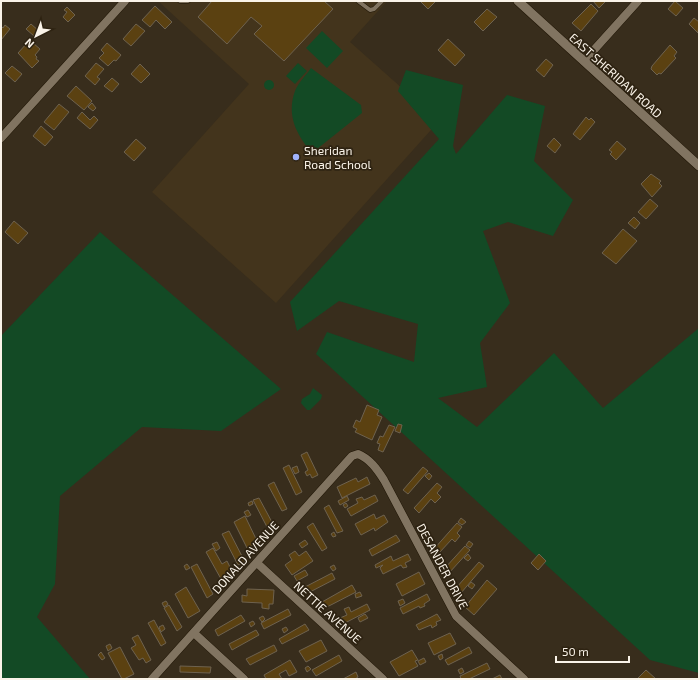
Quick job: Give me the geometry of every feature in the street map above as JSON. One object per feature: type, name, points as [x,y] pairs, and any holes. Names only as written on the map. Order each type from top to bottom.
[{"type":"street","points":[[1,138],[125,1]]},
{"type":"street","name":"EAST SHERIDAN ROAD","points":[[518,1],[699,166]]},
{"type":"street","points":[[584,61],[638,1]]},
{"type":"street","name":"DONALD AVENUE","points":[[152,679],[352,456],[358,454]]},
{"type":"street","name":"DESANDER DRIVE","points":[[358,454],[365,457],[376,468],[384,480],[456,616],[524,679]]},
{"type":"street","name":"NETTIE AVENUE","points":[[257,563],[384,679]]},
{"type":"street","points":[[194,633],[244,679]]},
{"type":"lane","points":[[180,1],[188,1]]},
{"type":"lane","points":[[358,1],[370,10],[374,10],[382,1]]},
{"type":"shaded area","name":"Sheridan Road School","points":[[158,1],[387,1],[350,42],[439,121],[276,303],[152,192],[249,84]]},
{"type":"green space","points":[[322,31],[343,51],[327,68],[306,48]]},
{"type":"green space","points":[[298,63],[307,71],[295,84],[286,76]]},
{"type":"green space","points":[[311,68],[361,105],[362,113],[312,153],[294,125],[292,117],[293,100],[296,88]]},
{"type":"green space","points":[[406,70],[463,85],[453,146],[456,154],[507,95],[545,106],[534,161],[573,200],[553,236],[508,222],[483,231],[510,303],[480,343],[487,387],[438,398],[477,427],[554,353],[603,408],[699,328],[699,673],[650,660],[316,354],[327,332],[414,362],[418,324],[339,301],[297,331],[290,302],[439,139],[398,91]]},
{"type":"green space","points":[[267,80],[271,80],[273,81],[273,89],[267,90],[264,87],[264,83]]},
{"type":"green space","points":[[100,232],[281,389],[221,431],[142,427],[60,496],[55,584],[37,617],[90,679],[1,679],[1,336]]},
{"type":"green space","points":[[313,388],[322,395],[321,399],[310,410],[307,410],[301,403],[302,399],[310,394]]},
{"type":"building","points":[[212,1],[324,1],[333,9],[284,61],[254,34],[262,26],[251,17],[227,44],[198,17]]},
{"type":"building","points":[[593,1],[604,1],[605,2],[599,8]]},
{"type":"building","points":[[675,1],[683,8],[676,16],[668,9]]},
{"type":"building","points":[[421,2],[435,2],[428,9]]},
{"type":"building","points":[[591,4],[598,11],[581,31],[572,23]]},
{"type":"building","points":[[155,6],[172,22],[165,29],[156,20],[150,27],[142,20]]},
{"type":"building","points":[[67,7],[75,15],[68,22],[63,17],[67,12],[64,10]]},
{"type":"building","points":[[487,9],[497,17],[483,31],[474,22]]},
{"type":"building","points":[[694,18],[699,22],[698,33],[689,24]]},
{"type":"building","points":[[31,24],[39,31],[34,36],[26,29]]},
{"type":"building","points":[[136,24],[145,31],[131,46],[123,39]]},
{"type":"building","points":[[5,25],[10,29],[1,40],[1,26],[3,28]]},
{"type":"building","points":[[448,39],[465,55],[455,66],[438,50]]},
{"type":"building","points":[[28,42],[31,45],[33,43],[40,49],[35,55],[37,57],[36,59],[39,61],[32,68],[18,53]]},
{"type":"building","points":[[107,43],[121,55],[116,61],[114,60],[108,66],[99,58],[104,53],[101,50]]},
{"type":"building","points":[[670,45],[677,52],[674,56],[676,58],[661,74],[659,73],[657,75],[651,69],[652,66]]},
{"type":"building","points":[[546,59],[553,65],[544,77],[536,70]]},
{"type":"building","points":[[96,63],[104,69],[97,77],[100,79],[95,85],[85,76]]},
{"type":"building","points":[[140,64],[150,74],[141,83],[131,74]]},
{"type":"building","points":[[12,66],[22,74],[15,82],[5,73]]},
{"type":"building","points":[[112,78],[119,84],[112,92],[104,86]]},
{"type":"building","points":[[76,86],[92,101],[84,110],[67,96]]},
{"type":"building","points":[[92,103],[96,108],[93,111],[88,107]]},
{"type":"building","points":[[59,104],[69,112],[54,130],[44,122]]},
{"type":"building","points":[[82,112],[90,120],[94,116],[98,120],[90,129],[77,118]]},
{"type":"building","points":[[586,117],[589,120],[591,118],[595,122],[580,140],[573,134]]},
{"type":"building","points":[[41,126],[53,137],[45,146],[33,136]]},
{"type":"building","points":[[554,138],[561,145],[555,153],[547,146]]},
{"type":"building","points":[[136,139],[146,148],[134,161],[124,152]]},
{"type":"building","points":[[617,141],[626,149],[616,160],[610,154],[612,152],[609,150]]},
{"type":"building","points":[[651,174],[661,181],[659,183],[662,186],[652,197],[641,184]]},
{"type":"building","points":[[650,199],[658,206],[646,219],[638,212]]},
{"type":"building","points":[[634,217],[640,223],[635,229],[628,223]]},
{"type":"building","points":[[14,221],[28,233],[18,244],[5,232]]},
{"type":"building","points":[[623,229],[637,241],[616,264],[602,253]]},
{"type":"building","points":[[367,405],[379,410],[377,415],[382,417],[372,440],[355,432],[357,429],[353,427],[356,420],[360,422]]},
{"type":"building","points":[[398,424],[402,425],[400,433],[395,431]]},
{"type":"building","points":[[389,425],[395,427],[383,452],[378,450],[380,444],[377,443],[380,436],[383,437]]},
{"type":"building","points":[[307,452],[318,475],[312,478],[310,474],[307,476],[305,472],[308,470],[301,455]]},
{"type":"building","points":[[289,465],[302,492],[296,495],[283,468]]},
{"type":"building","points":[[297,466],[299,472],[295,474],[292,468]]},
{"type":"building","points":[[423,467],[428,471],[408,494],[403,490]]},
{"type":"building","points":[[429,473],[432,476],[429,480],[425,476]]},
{"type":"building","points":[[367,477],[370,484],[342,498],[337,487],[356,478],[358,482]]},
{"type":"building","points":[[274,482],[287,509],[282,511],[268,485]]},
{"type":"building","points":[[437,483],[442,487],[437,493],[441,497],[435,503],[431,499],[419,513],[414,508]]},
{"type":"building","points":[[375,495],[378,501],[351,516],[347,509],[358,503],[356,499],[362,497],[364,500]]},
{"type":"building","points":[[347,496],[349,500],[340,505],[338,501]]},
{"type":"building","points":[[259,498],[273,524],[267,527],[253,500]]},
{"type":"building","points":[[252,501],[253,504],[249,506],[248,503]]},
{"type":"building","points":[[346,503],[348,506],[345,508],[343,505]]},
{"type":"building","points":[[329,505],[343,531],[337,533],[324,508]]},
{"type":"building","points":[[248,510],[251,515],[247,517],[244,512]]},
{"type":"building","points":[[374,514],[376,519],[384,515],[388,522],[375,531],[374,528],[361,535],[355,524]]},
{"type":"building","points":[[245,516],[258,543],[247,548],[234,522]]},
{"type":"building","points":[[461,518],[466,522],[462,525],[458,522]]},
{"type":"building","points":[[313,523],[327,548],[322,551],[307,527]]},
{"type":"building","points":[[457,523],[462,527],[457,533],[460,536],[455,542],[452,539],[439,553],[434,549]]},
{"type":"building","points":[[229,531],[245,562],[238,565],[222,534]]},
{"type":"building","points":[[334,532],[336,536],[333,537],[331,534]]},
{"type":"building","points":[[396,535],[400,541],[372,556],[369,550]]},
{"type":"building","points":[[305,540],[308,544],[302,548],[299,544]]},
{"type":"building","points":[[469,541],[473,544],[470,548],[466,545]]},
{"type":"building","points":[[217,542],[220,548],[216,551],[212,544]]},
{"type":"building","points":[[465,546],[470,550],[449,573],[445,568]]},
{"type":"building","points":[[213,548],[222,564],[227,561],[232,571],[221,579],[206,552]]},
{"type":"building","points":[[295,551],[299,556],[306,551],[313,561],[292,575],[285,565],[292,560],[289,555]]},
{"type":"building","points":[[408,554],[411,560],[405,563],[407,567],[403,568],[401,565],[383,574],[380,568],[383,565],[376,568],[375,565],[391,556],[393,561]]},
{"type":"building","points":[[468,554],[471,558],[468,561],[464,558]]},
{"type":"building","points":[[539,554],[546,561],[538,570],[531,563]]},
{"type":"building","points":[[479,562],[484,566],[461,593],[456,588]]},
{"type":"building","points":[[187,564],[190,568],[186,570],[184,566]]},
{"type":"building","points":[[197,564],[213,594],[207,598],[191,567]]},
{"type":"building","points":[[334,565],[336,569],[333,571],[330,567]]},
{"type":"building","points":[[305,570],[308,575],[297,581],[294,576]]},
{"type":"building","points":[[419,572],[425,584],[402,596],[396,584]]},
{"type":"building","points":[[332,573],[335,579],[308,593],[305,587]]},
{"type":"building","points":[[487,580],[497,589],[474,615],[465,607]]},
{"type":"building","points":[[471,582],[475,585],[472,589],[468,586]]},
{"type":"building","points":[[352,585],[356,592],[325,608],[322,602]]},
{"type":"building","points":[[186,587],[200,611],[188,618],[175,594]]},
{"type":"building","points":[[247,589],[274,590],[273,604],[269,604],[269,609],[262,608],[262,603],[242,602],[242,595],[247,596]]},
{"type":"building","points":[[360,592],[362,596],[356,598],[355,594]]},
{"type":"building","points":[[427,594],[430,600],[424,604],[425,606],[420,608],[419,606],[403,614],[400,608]]},
{"type":"building","points":[[403,599],[405,603],[400,606],[398,601]]},
{"type":"building","points":[[166,601],[168,604],[164,607],[162,603]]},
{"type":"building","points":[[367,604],[370,610],[343,624],[340,618],[347,615],[344,609],[349,607],[351,612]]},
{"type":"building","points":[[169,605],[182,627],[177,631],[164,608]]},
{"type":"building","points":[[288,609],[291,615],[264,629],[261,623]]},
{"type":"building","points":[[365,614],[368,618],[360,622],[358,618]]},
{"type":"building","points":[[437,614],[441,620],[436,622],[437,625],[432,628],[431,625],[419,630],[416,625]]},
{"type":"building","points":[[241,615],[245,621],[218,636],[215,630]]},
{"type":"building","points":[[263,616],[265,619],[262,622],[259,618]]},
{"type":"building","points":[[154,620],[166,643],[161,646],[148,623]]},
{"type":"building","points":[[253,621],[255,624],[251,627],[249,623]]},
{"type":"building","points":[[305,624],[309,630],[282,644],[279,639]]},
{"type":"building","points":[[163,625],[165,629],[161,632],[159,627]]},
{"type":"building","points":[[286,627],[288,630],[284,633],[282,629]]},
{"type":"building","points":[[256,630],[259,635],[232,650],[229,644]]},
{"type":"building","points":[[450,633],[456,644],[434,655],[428,643]]},
{"type":"building","points":[[138,635],[151,660],[146,663],[143,658],[139,660],[131,648],[136,645],[132,638]]},
{"type":"building","points":[[321,640],[327,651],[306,662],[299,651]]},
{"type":"building","points":[[110,644],[112,648],[108,651],[106,646]]},
{"type":"building","points":[[274,645],[277,651],[250,665],[246,659]]},
{"type":"building","points":[[120,647],[134,674],[124,679],[122,679],[108,653]]},
{"type":"building","points":[[469,647],[472,653],[448,665],[445,660]]},
{"type":"building","points":[[412,650],[418,660],[415,661],[418,666],[399,676],[390,662]]},
{"type":"building","points":[[101,652],[105,658],[102,660],[98,655]]},
{"type":"building","points":[[442,654],[443,658],[440,660],[438,656]]},
{"type":"building","points":[[339,655],[342,661],[316,676],[312,670]]},
{"type":"building","points":[[424,658],[426,662],[420,665],[418,661]]},
{"type":"building","points":[[290,660],[297,672],[289,676],[286,670],[279,674],[282,679],[266,679],[264,675]]},
{"type":"building","points":[[487,663],[490,669],[469,679],[461,679],[460,676]]},
{"type":"building","points":[[180,666],[211,667],[210,673],[180,672]]},
{"type":"building","points":[[308,666],[311,669],[307,672],[305,668]]},
{"type":"building","points":[[462,668],[464,672],[460,674],[458,670]]},
{"type":"building","points":[[646,670],[656,679],[637,679]]},
{"type":"building","points":[[356,672],[358,677],[355,679],[343,679]]},
{"type":"building","points":[[500,675],[502,679],[492,679]]},
{"type":"place","name":"Sheridan Road School","points":[[296,157]]}]
